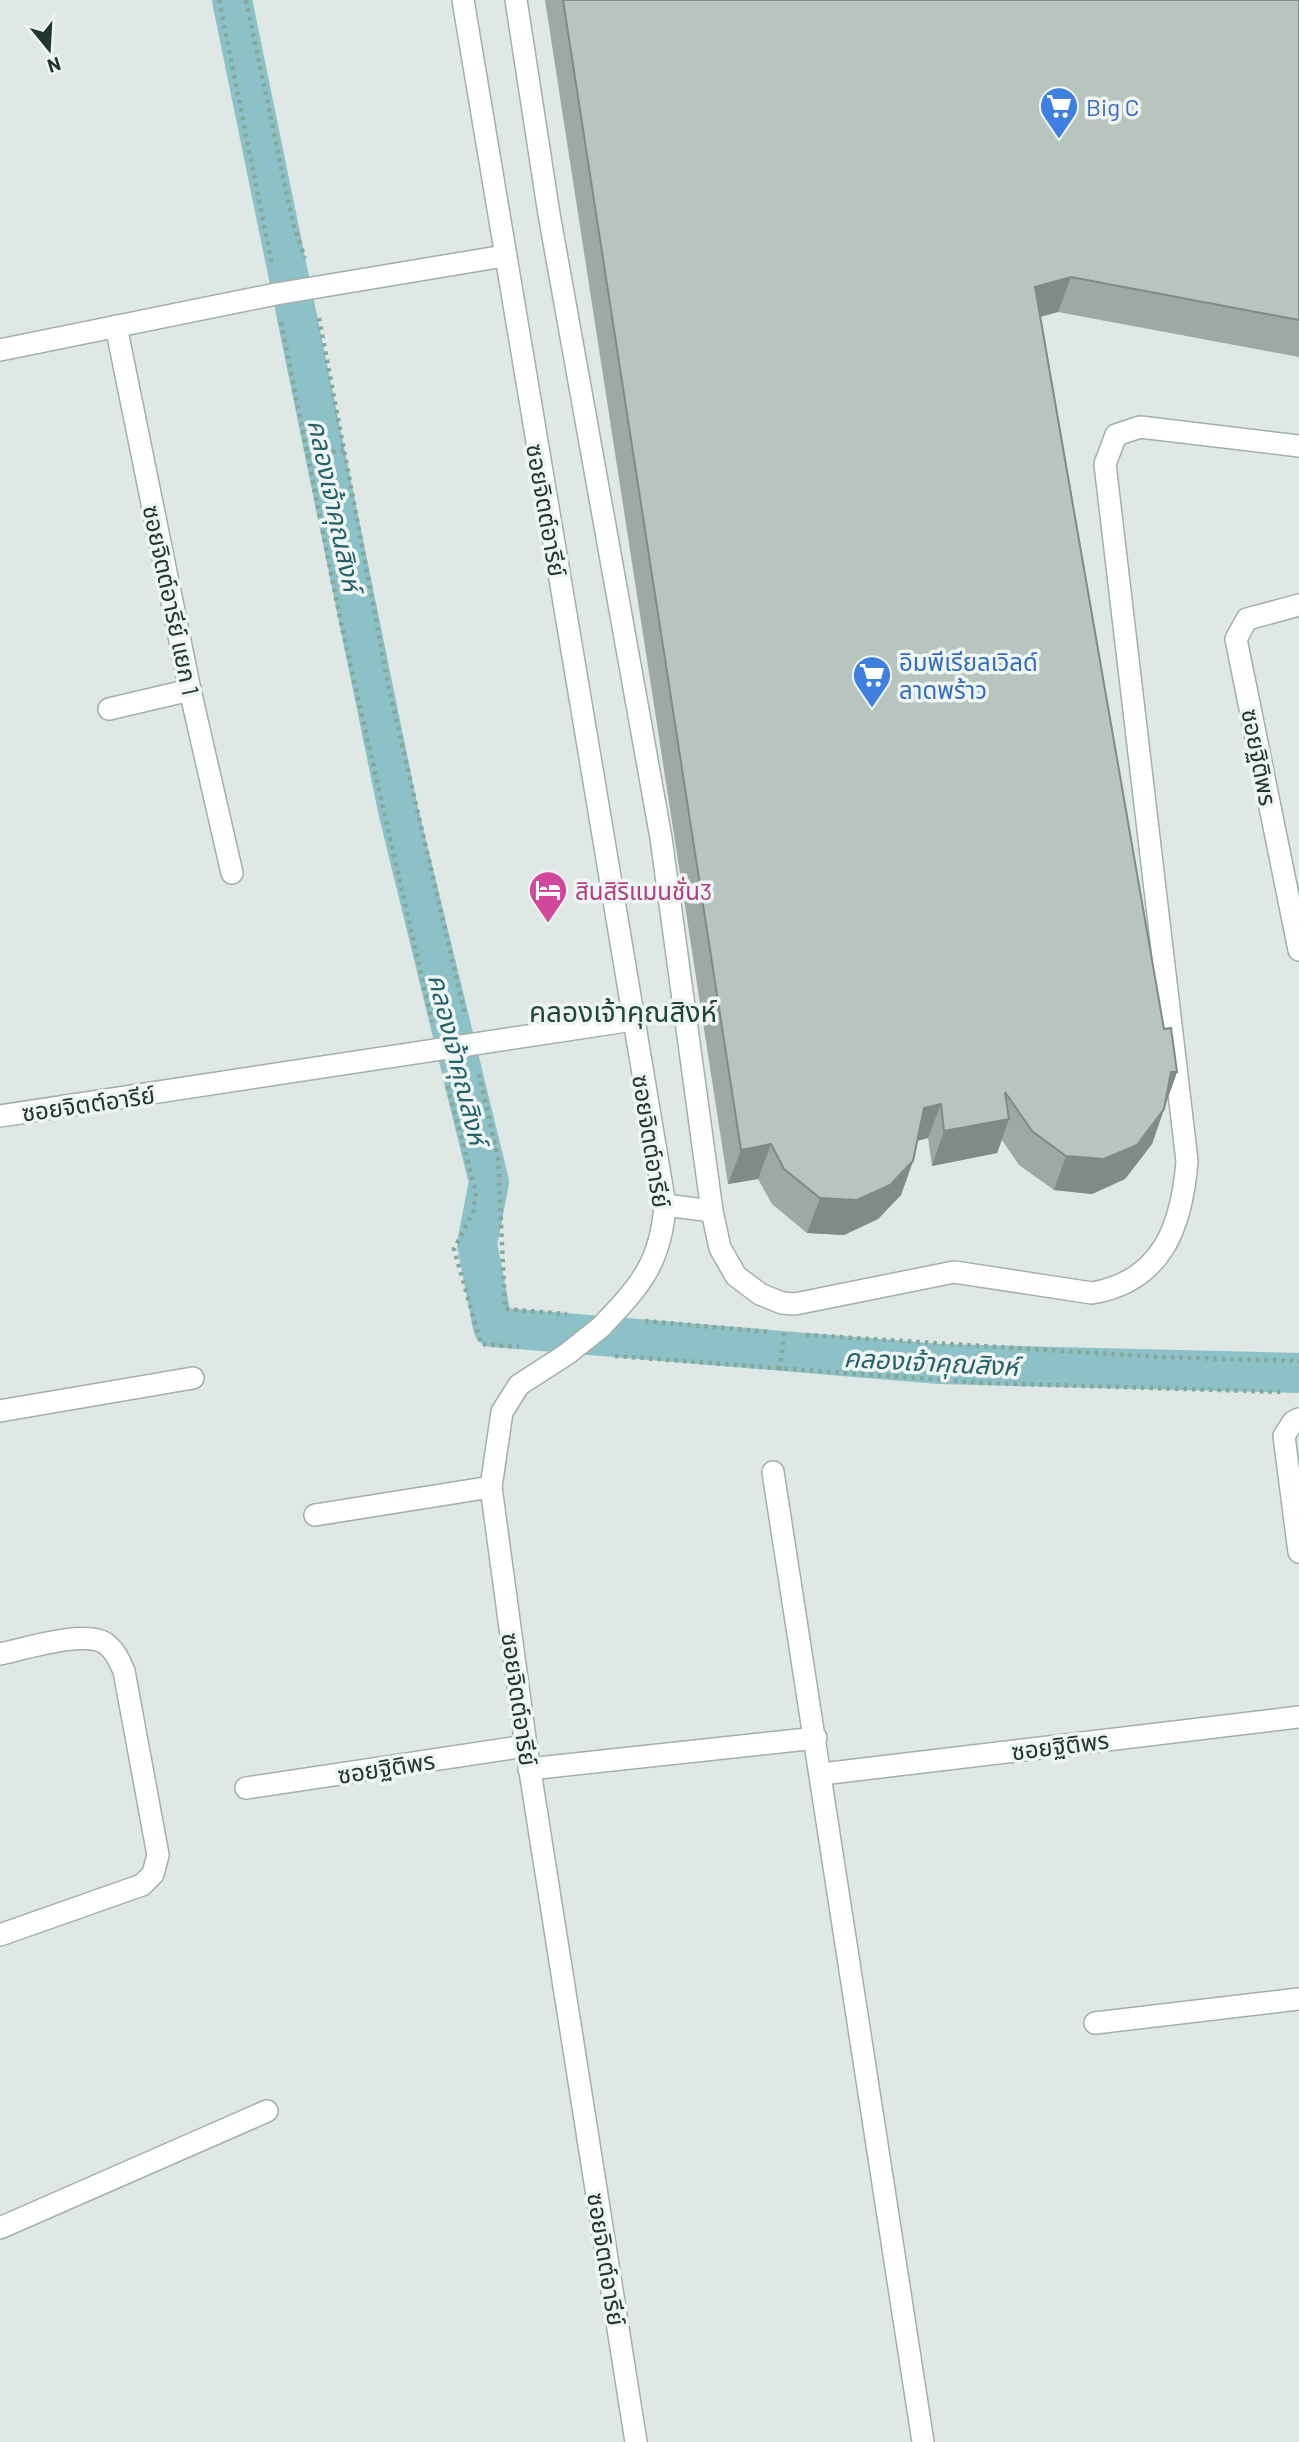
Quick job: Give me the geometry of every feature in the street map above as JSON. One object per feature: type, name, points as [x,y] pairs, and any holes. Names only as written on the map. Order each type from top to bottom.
[{"type":"street","name":"ซอยจิตต์อารีย์","points":[[463,0],[665,1205],[663,1235],[645,1279],[606,1322],[567,1354],[519,1385],[502,1412],[491,1487],[529,1769],[636,2442]]},
{"type":"street","points":[[516,0],[549,214],[662,838],[712,1211],[720,1248],[736,1276],[770,1299],[795,1304],[954,1272],[1092,1293],[1132,1281],[1160,1253],[1170,1237],[1183,1200],[1187,1161],[1105,464],[1116,435],[1140,427],[1299,446]]},
{"type":"street","points":[[0,350],[314,286],[504,256]]},
{"type":"street","name":"ซอยจิตต์อารีย์ แยก 1","points":[[116,326],[190,690],[232,873]]},
{"type":"street","name":"ซอยฐิติพร","points":[[1299,605],[1247,619],[1236,639],[1299,950]]},
{"type":"street","points":[[109,709],[190,690]]},
{"type":"street","name":"ซอยจิตต์อารีย์","points":[[0,1116],[633,1020]]},
{"type":"street","points":[[665,1205],[712,1211]]},
{"type":"street","points":[[0,1411],[193,1378]]},
{"type":"street","points":[[1299,1419],[1293,1422],[1284,1436],[1299,1552]]},
{"type":"street","points":[[773,1472],[822,1774],[883,2194],[923,2442]]},
{"type":"street","points":[[315,1515],[491,1487]]},
{"type":"street","points":[[0,1654],[71,1639],[103,1642],[116,1654],[124,1671],[158,1855],[153,1874],[142,1885],[0,1935]]},
{"type":"street","name":"ซอยฐิติพร","points":[[822,1774],[1299,1717]]},
{"type":"street","points":[[529,1769],[816,1738]]},
{"type":"street","name":"ซอยฐิติพร","points":[[246,1788],[526,1746]]},
{"type":"street","points":[[1096,2024],[1299,1999]]},
{"type":"street","points":[[0,2228],[267,2111]]},
{"type":"path","points":[[219,0],[341,623],[438,1050],[476,1192],[473,1212],[454,1249],[481,1344],[522,1348]]},
{"type":"path","points":[[246,0],[293,224],[314,286],[389,689],[498,1158],[505,1309],[606,1322],[1159,1357],[1299,1361]]},
{"type":"path","points":[[307,456],[343,450]]},
{"type":"path","points":[[780,1370],[784,1333]]},
{"type":"path","points":[[603,1355],[984,1383],[1285,1392]]},
{"type":"building","name":"อิมพีเรียลเวิลด์ ลาดพร้าว","points":[[563,0],[1299,0],[1299,320],[1071,277],[1035,287],[1164,1029],[1171,1028],[1177,1072],[1171,1072],[1164,1109],[1137,1145],[1104,1159],[1066,1156],[1032,1131],[1005,1092],[1009,1119],[944,1131],[941,1104],[924,1108],[913,1161],[890,1185],[857,1200],[820,1198],[784,1169],[771,1144],[741,1150]]},
{"type":"waterway","name":"คลองเจ้าคุณสิงห์","points":[[232,0],[398,810],[489,1182],[477,1244],[493,1327],[940,1364],[1299,1373]]},
{"type":"place","name":"Big C","points":[[1059,140]]},
{"type":"place","name":"อิมพีเรียลเวิลด์ ลาดพร้าว","points":[[872,709]]},
{"type":"place","name":"สินสิริแมนชั่น3","points":[[548,924]]},
{"type":"district","name":"คลองเจ้าคุณสิงห์","points":[[623,1011]]}]
